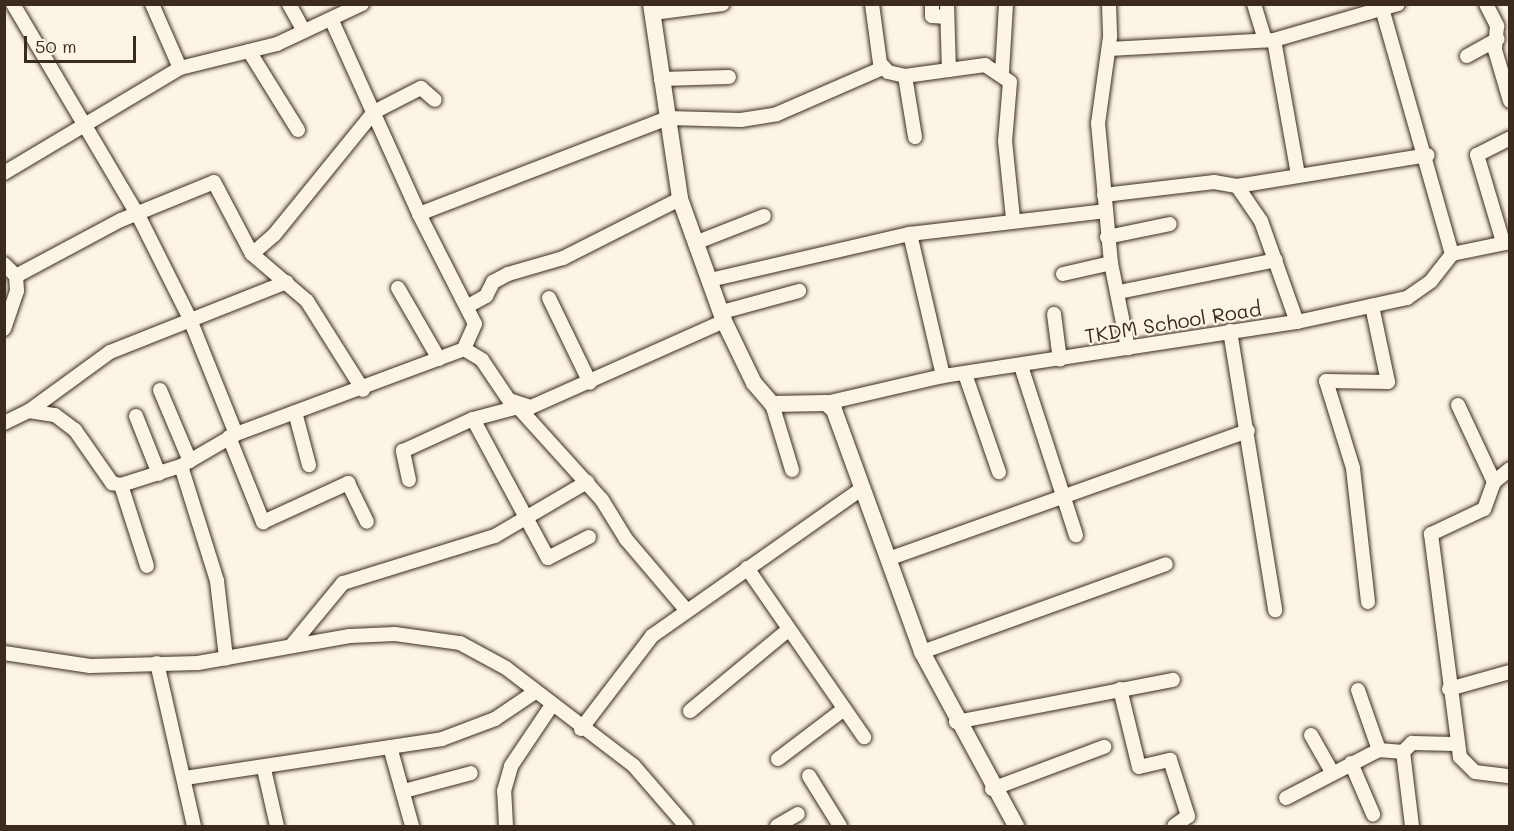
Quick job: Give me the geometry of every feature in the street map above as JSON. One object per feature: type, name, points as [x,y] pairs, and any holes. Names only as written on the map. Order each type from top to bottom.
[{"type":"street","points":[[13,4],[84,120],[138,215],[189,317],[263,522],[348,483],[367,522]]},
{"type":"street","points":[[152,4],[180,68]]},
{"type":"street","points":[[289,4],[304,31]]},
{"type":"street","points":[[4,172],[84,120],[180,68],[249,51],[332,21],[362,4]]},
{"type":"street","points":[[722,4],[652,9],[661,79],[680,199],[723,316],[754,383],[772,404],[792,470]]},
{"type":"street","points":[[872,4],[883,68]]},
{"type":"street","points":[[932,4],[932,16],[947,10],[949,70]]},
{"type":"street","points":[[1006,4],[1002,72],[1011,88],[1005,141],[1013,218]]},
{"type":"street","points":[[1109,4],[1109,50],[1098,123],[1107,237],[1128,348]]},
{"type":"street","points":[[1254,4],[1269,40],[1298,175]]},
{"type":"street","points":[[1109,50],[1269,40],[1358,10],[1383,12],[1398,4]]},
{"type":"street","points":[[1486,4],[1498,39],[1495,50],[1506,75],[1509,101]]},
{"type":"street","points":[[1383,12],[1428,155],[1452,254],[1506,242],[1477,155],[1509,138]]},
{"type":"street","points":[[332,21],[419,214],[468,306],[475,324],[464,350]]},
{"type":"street","points":[[1467,56],[1498,39]]},
{"type":"street","points":[[249,51],[298,130]]},
{"type":"street","points":[[419,214],[668,118],[741,120],[777,114],[883,68],[905,76],[985,65],[1002,72]]},
{"type":"street","points":[[905,76],[915,138]]},
{"type":"street","points":[[661,79],[729,77]]},
{"type":"street","points":[[252,254],[274,235],[374,112],[421,88],[435,100]]},
{"type":"street","points":[[1104,195],[1214,182],[1237,186],[1428,155]]},
{"type":"street","points":[[16,276],[138,215],[214,182],[252,254],[287,282],[324,322],[363,390]]},
{"type":"street","points":[[1237,186],[1253,203],[1276,260],[1297,322]]},
{"type":"street","points":[[468,306],[486,296],[493,282],[508,274],[563,258],[680,199]]},
{"type":"street","points":[[710,280],[910,234],[1013,218],[1106,211]]},
{"type":"street","points":[[695,243],[764,216]]},
{"type":"street","points":[[1107,237],[1170,224]]},
{"type":"street","points":[[910,234],[943,376]]},
{"type":"street","name":"TKDM School Road","points":[[826,403],[837,396],[943,376],[1021,366],[1297,322],[1407,298],[1431,281],[1452,254]]},
{"type":"street","points":[[1119,292],[1276,260]]},
{"type":"street","points":[[1063,274],[1111,263]]},
{"type":"street","points":[[4,264],[16,276],[15,304],[4,329]]},
{"type":"street","points":[[4,423],[29,411],[110,352],[189,317],[287,282]]},
{"type":"street","points":[[398,288],[439,359]]},
{"type":"street","points":[[409,480],[403,451],[473,419],[518,407],[542,405],[723,316],[798,291]]},
{"type":"street","points":[[549,298],[590,383]]},
{"type":"street","points":[[1368,602],[1353,468],[1326,381],[1388,382],[1372,306]]},
{"type":"street","points":[[1054,314],[1060,360]]},
{"type":"street","points":[[1230,331],[1248,431],[1275,610]]},
{"type":"street","points":[[121,485],[186,464],[233,436],[296,412],[363,390],[464,350],[475,352],[518,407],[587,482],[687,611]]},
{"type":"street","points":[[1021,366],[1076,535]]},
{"type":"street","points":[[964,374],[999,472]]},
{"type":"street","points":[[160,390],[186,464],[217,581],[226,658]]},
{"type":"street","points":[[772,404],[826,403],[843,429],[860,490],[922,652],[992,789],[1016,826]]},
{"type":"street","points":[[1458,405],[1494,482]]},
{"type":"street","points":[[29,411],[67,422],[104,474],[121,485],[147,566]]},
{"type":"street","points":[[296,412],[309,465]]},
{"type":"street","points":[[136,416],[159,474]]},
{"type":"street","points":[[473,419],[525,521],[548,558],[589,537]]},
{"type":"street","points":[[888,560],[1248,431]]},
{"type":"street","points":[[1509,469],[1494,482],[1484,509],[1431,534],[1456,744],[1467,765],[1489,775],[1509,776]]},
{"type":"street","points":[[291,646],[343,583],[372,570],[439,556],[525,521],[587,482]]},
{"type":"street","points":[[581,729],[652,636],[860,490]]},
{"type":"street","points":[[922,652],[1166,564]]},
{"type":"street","points":[[747,568],[864,737]]},
{"type":"street","points":[[690,711],[788,630]]},
{"type":"street","points":[[4,653],[90,666],[226,658],[291,646],[395,634],[460,643],[536,692],[581,729],[634,766],[686,826]]},
{"type":"street","points":[[157,663],[195,826]]},
{"type":"street","points":[[1449,689],[1509,672]]},
{"type":"street","points":[[956,722],[1173,680]]},
{"type":"street","points":[[1120,689],[1138,767],[1170,760],[1188,816],[1174,826]]},
{"type":"street","points":[[1358,690],[1379,750]]},
{"type":"street","points":[[185,778],[264,769],[390,747],[474,729],[536,692]]},
{"type":"street","points":[[506,826],[504,791],[511,765],[552,705]]},
{"type":"street","points":[[778,759],[844,709]]},
{"type":"street","points":[[1311,735],[1332,772]]},
{"type":"street","points":[[1286,798],[1332,772],[1379,750],[1403,752],[1412,743],[1456,744]]},
{"type":"street","points":[[390,747],[412,826]]},
{"type":"street","points":[[992,789],[1104,747]]},
{"type":"street","points":[[1403,752],[1412,826]]},
{"type":"street","points":[[1351,763],[1373,814]]},
{"type":"street","points":[[264,769],[277,826]]},
{"type":"street","points":[[404,791],[471,773]]},
{"type":"street","points":[[809,776],[840,826]]},
{"type":"street","points":[[777,826],[798,814]]}]
